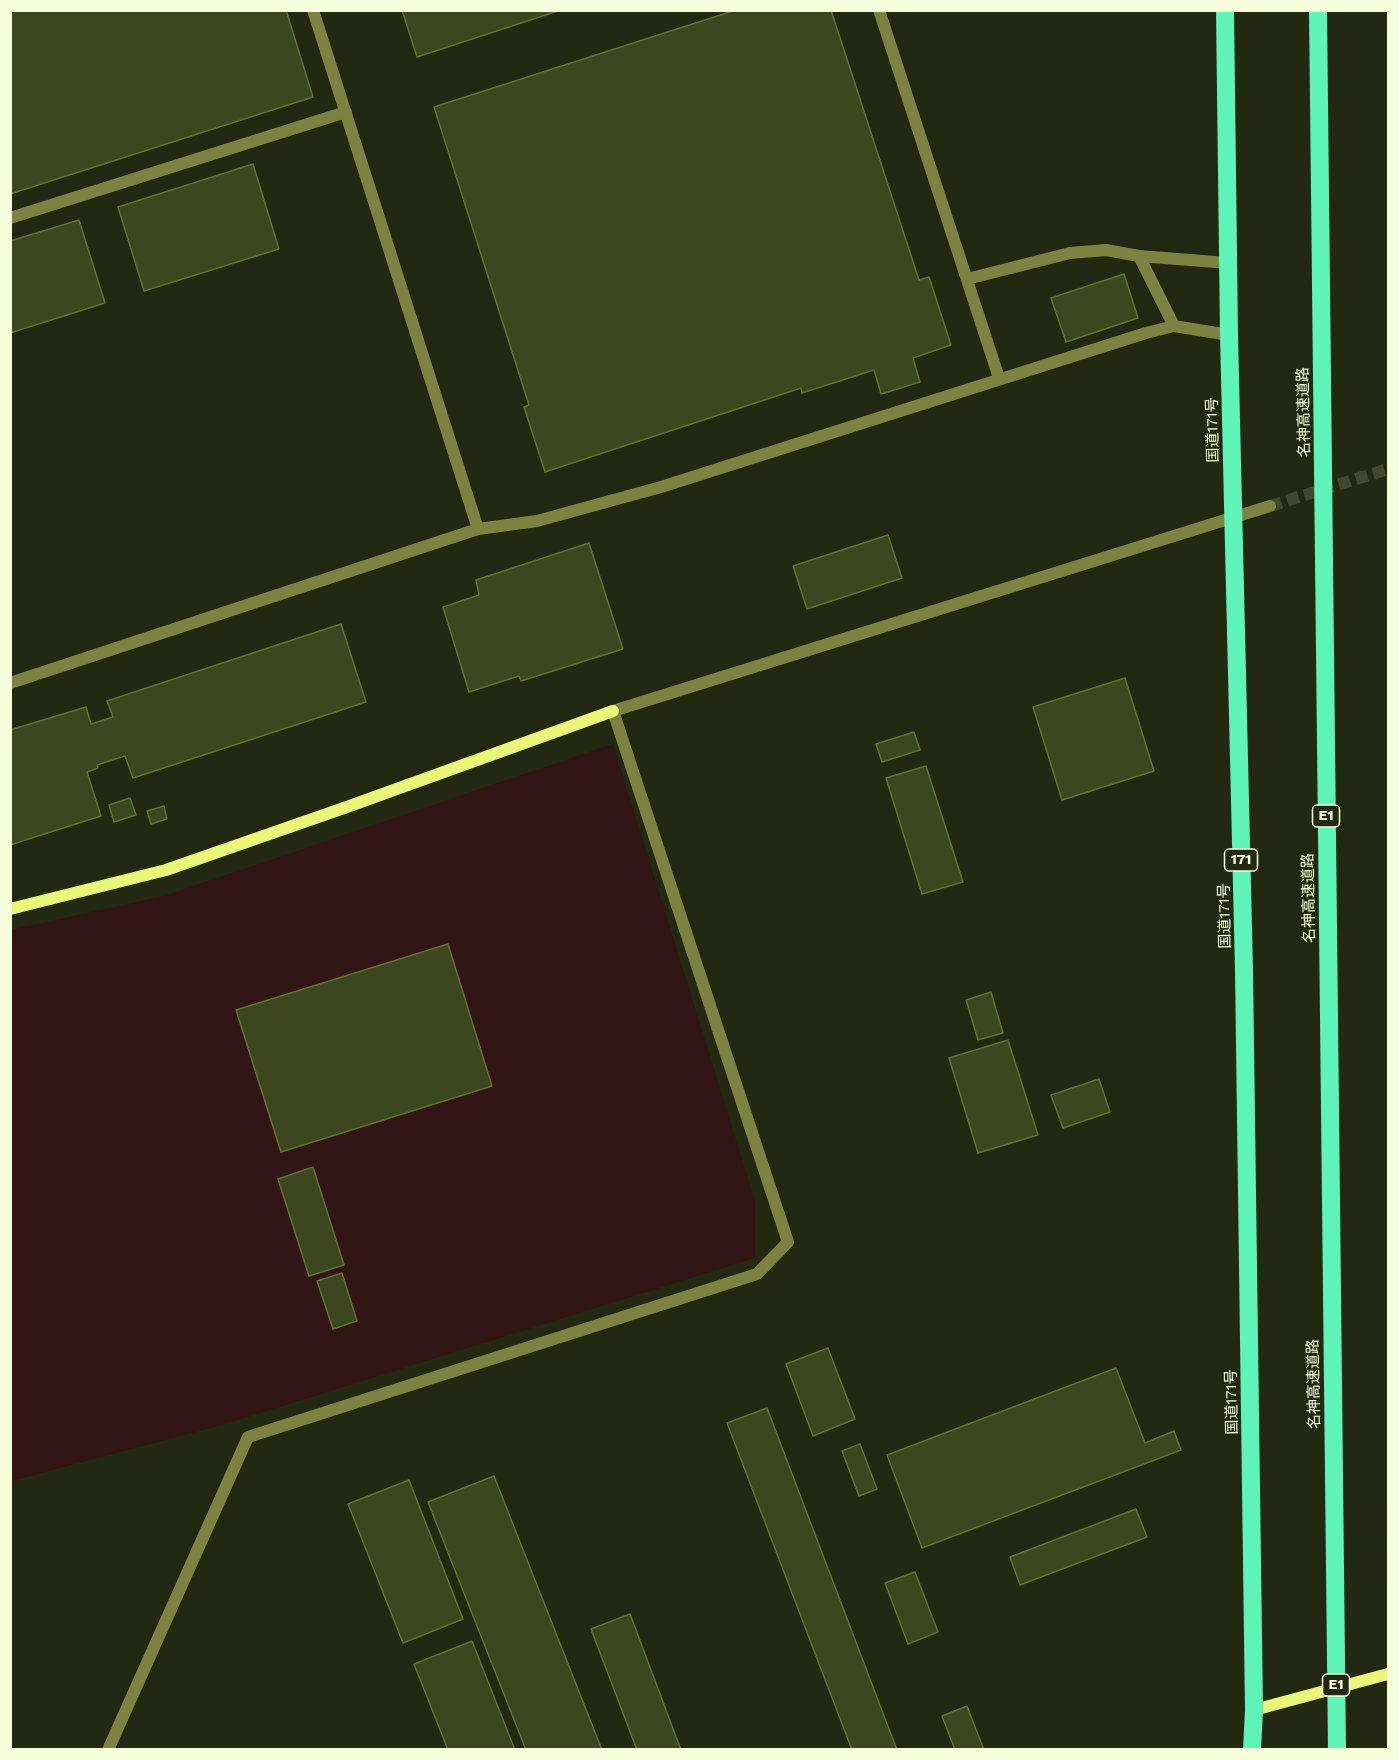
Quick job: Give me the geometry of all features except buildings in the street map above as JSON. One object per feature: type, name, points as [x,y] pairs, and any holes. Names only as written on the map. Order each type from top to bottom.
[{"type":"highway","name":"国道171号","points":[[1225,10],[1229,335],[1244,970],[1254,1710],[1252,1749]]},
{"type":"highway","name":"名神高速道路","points":[[1318,10],[1337,1749]]},
{"type":"street","points":[[313,10],[478,529]]},
{"type":"street","points":[[879,10],[999,378]]},
{"type":"street","points":[[10,218],[346,112]]},
{"type":"street","points":[[967,279],[1070,253],[1106,250],[1139,256],[1228,262]]},
{"type":"street","points":[[1139,256],[1174,326]]},
{"type":"street","points":[[10,683],[478,529],[537,521],[661,487],[1146,333],[1174,326],[1229,335]]},
{"type":"street","points":[[10,909],[166,870],[613,711],[1270,506]]},
{"type":"street","points":[[108,1749],[248,1437],[758,1274],[788,1242],[613,711]]},
{"type":"street","points":[[1254,1710],[1389,1674]]},
{"type":"shaded area","points":[[613,744],[755,1201],[755,1258],[222,1425],[11,1481],[11,930],[164,896]]},
{"type":"tunnel","points":[[1270,506],[1388,469]]}]
